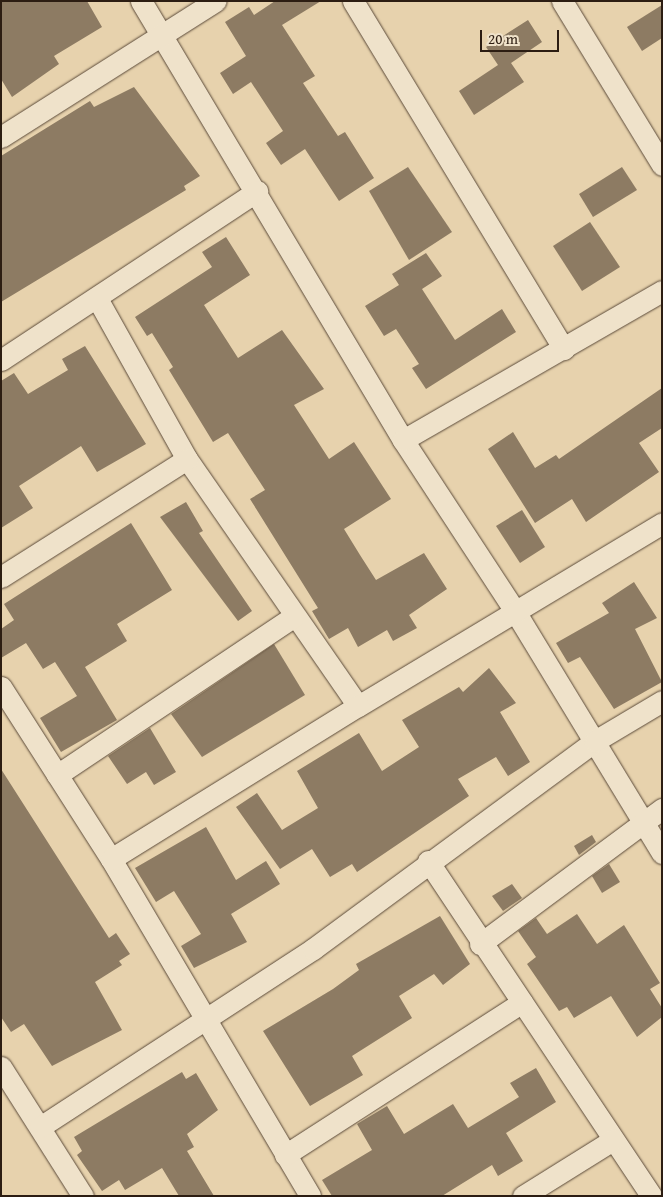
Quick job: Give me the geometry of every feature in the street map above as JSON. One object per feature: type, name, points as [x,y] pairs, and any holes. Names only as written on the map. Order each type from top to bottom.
[{"type":"street","points":[[141,1],[257,191],[403,440],[516,613],[662,853]]},
{"type":"street","points":[[2,134],[215,1]]},
{"type":"street","points":[[353,1],[564,349]]},
{"type":"street","points":[[562,1],[662,165]]},
{"type":"street","points":[[1,360],[98,300],[257,191]]},
{"type":"street","points":[[403,440],[662,291]]},
{"type":"street","points":[[98,300],[187,458],[293,617],[358,706]]},
{"type":"street","points":[[1,577],[187,458]]},
{"type":"street","points":[[111,859],[358,706],[516,613],[662,523]]},
{"type":"street","points":[[57,775],[293,617]]},
{"type":"street","points":[[1,687],[111,859],[203,1018],[310,1196]]},
{"type":"street","points":[[40,1127],[203,1018],[313,949],[428,861],[595,742],[662,700]]},
{"type":"street","points":[[480,944],[643,820],[662,809]]},
{"type":"street","points":[[428,861],[480,944],[522,1002],[651,1196]]},
{"type":"street","points":[[285,1155],[522,1002]]},
{"type":"street","points":[[1,1067],[83,1196]]},
{"type":"street","points":[[523,1196],[613,1140]]},
{"type":"building","points":[[1,1],[87,1],[102,27],[54,56],[59,64],[12,97],[1,79]]},
{"type":"building","points":[[275,1],[321,1],[282,25],[315,76],[303,83],[338,136],[345,132],[374,178],[339,201],[305,149],[281,165],[266,143],[283,131],[251,82],[233,94],[220,73],[246,56],[225,22],[249,7],[254,15]]},
{"type":"building","points":[[662,5],[662,38],[642,51],[627,27]]},
{"type":"building","points":[[528,20],[542,42],[511,63],[524,82],[474,115],[459,91],[498,65],[486,47]]},
{"type":"building","points":[[134,87],[200,176],[184,186],[186,190],[1,302],[1,156],[90,101],[94,107]]},
{"type":"building","points":[[408,167],[452,232],[409,260],[369,191]]},
{"type":"building","points":[[622,167],[637,190],[593,217],[579,194]]},
{"type":"building","points":[[590,222],[620,267],[582,291],[553,246]]},
{"type":"building","points":[[226,237],[250,275],[204,305],[238,358],[282,330],[324,389],[294,405],[329,459],[354,442],[391,499],[344,529],[360,555],[376,580],[424,553],[447,589],[409,615],[417,628],[393,641],[387,630],[358,647],[348,628],[329,639],[312,611],[318,608],[250,499],[265,490],[228,433],[213,442],[169,370],[173,367],[152,333],[147,336],[135,317],[212,267],[202,252]]},
{"type":"building","points":[[426,253],[442,276],[422,289],[455,340],[502,309],[516,332],[426,389],[412,368],[419,364],[396,329],[384,336],[365,306],[399,285],[392,274]]},
{"type":"building","points":[[85,346],[146,444],[97,472],[81,446],[19,486],[33,508],[1,528],[1,381],[14,373],[28,394],[68,370],[62,359]]},
{"type":"building","points":[[662,388],[662,428],[639,443],[659,472],[586,522],[572,499],[535,523],[488,449],[513,432],[535,468],[556,455],[559,459]]},
{"type":"building","points":[[186,502],[203,531],[199,533],[252,611],[238,621],[160,517]]},
{"type":"building","points":[[522,510],[545,547],[520,563],[496,526]]},
{"type":"building","points":[[131,523],[172,590],[117,624],[127,641],[85,667],[117,720],[61,752],[40,718],[77,696],[55,662],[43,669],[26,643],[1,658],[1,629],[14,620],[4,604]]},
{"type":"building","points":[[634,582],[657,618],[635,629],[662,682],[614,709],[580,657],[568,663],[556,643],[609,613],[602,603]]},
{"type":"building","points":[[274,644],[305,695],[202,757],[171,714]]},
{"type":"building","points":[[489,668],[516,703],[500,712],[530,762],[508,776],[496,757],[458,779],[469,796],[357,872],[352,864],[330,877],[312,849],[280,869],[236,807],[257,793],[282,830],[318,808],[297,771],[359,733],[382,771],[419,747],[402,720],[459,687],[463,692]]},
{"type":"building","points":[[150,728],[176,772],[154,785],[146,772],[127,784],[108,756]]},
{"type":"building","points":[[1,769],[109,938],[116,933],[130,954],[119,961],[122,965],[95,982],[122,1030],[52,1066],[24,1024],[11,1032],[1,1017]]},
{"type":"building","points":[[206,827],[236,880],[266,861],[280,884],[231,914],[247,942],[194,968],[181,946],[201,934],[174,891],[156,902],[135,868]]},
{"type":"building","points":[[592,835],[596,842],[579,855],[574,846]]},
{"type":"building","points":[[609,864],[620,882],[602,893],[592,876]]},
{"type":"building","points":[[512,884],[522,898],[503,911],[492,896]]},
{"type":"building","points":[[577,914],[597,944],[624,925],[660,983],[650,989],[662,1008],[662,1017],[637,1037],[611,996],[574,1018],[567,1007],[559,1011],[527,964],[536,957],[518,931],[536,918],[547,934]]},
{"type":"building","points":[[440,916],[470,964],[443,985],[434,974],[399,996],[412,1018],[352,1056],[363,1075],[310,1106],[263,1031],[333,989],[359,970],[356,964]]},
{"type":"building","points":[[536,1068],[556,1102],[506,1133],[523,1161],[498,1176],[492,1165],[442,1196],[332,1196],[322,1180],[372,1150],[357,1124],[387,1106],[404,1134],[453,1104],[468,1128],[519,1097],[510,1083]]},
{"type":"building","points":[[182,1072],[186,1079],[196,1073],[218,1110],[187,1134],[194,1147],[187,1151],[214,1196],[179,1196],[162,1168],[125,1190],[119,1180],[102,1191],[77,1155],[82,1151],[74,1137]]}]
